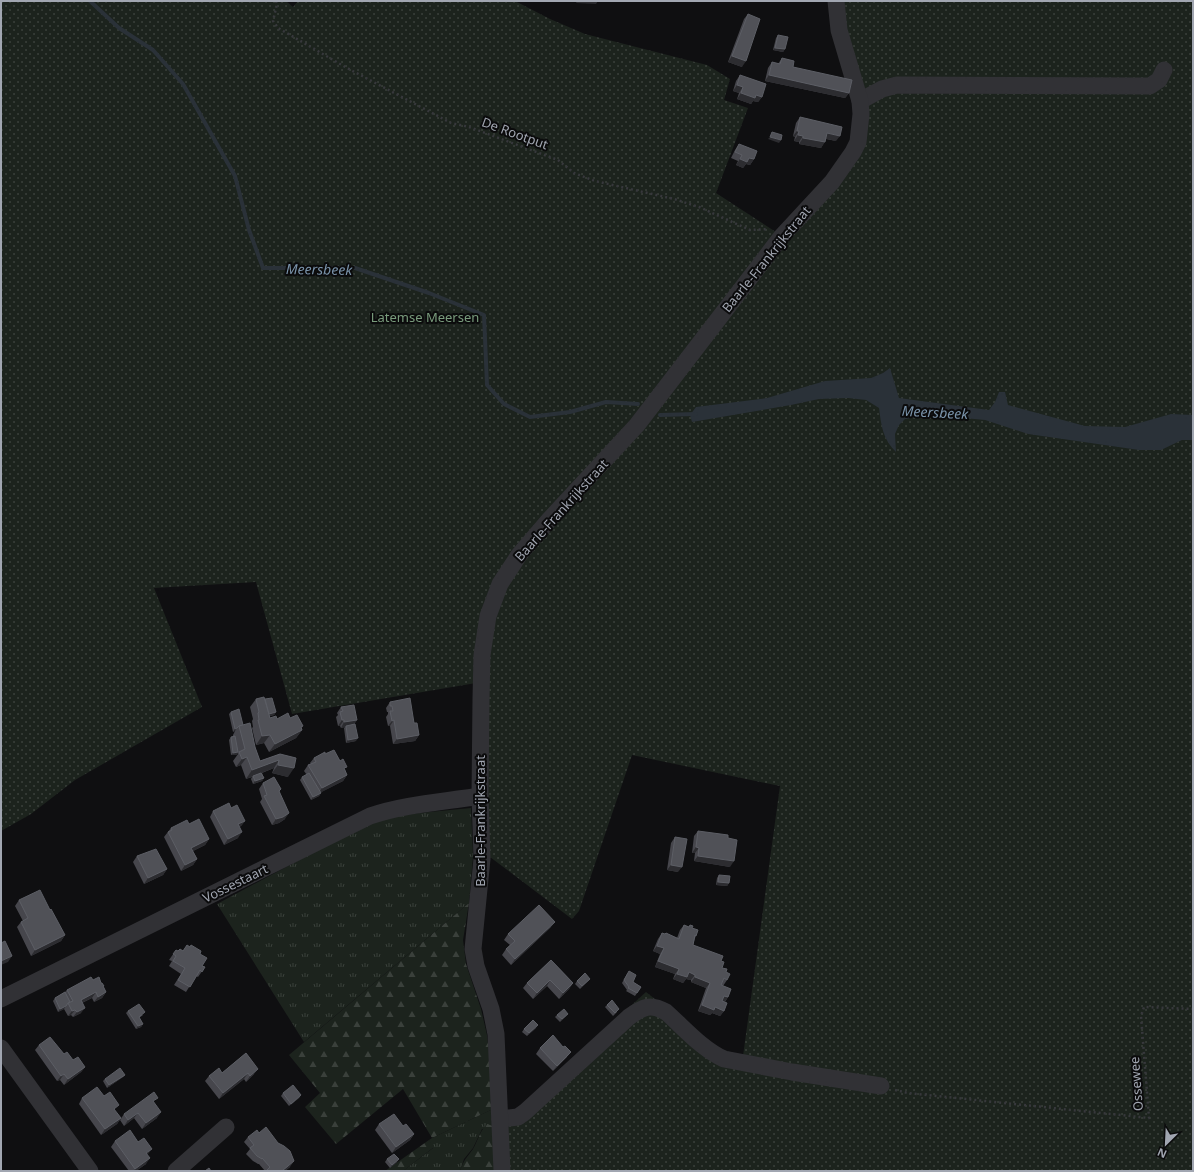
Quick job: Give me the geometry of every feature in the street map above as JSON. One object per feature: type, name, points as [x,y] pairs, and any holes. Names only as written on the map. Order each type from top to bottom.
[{"type":"street","name":"Baarle-Frankrijkstraat","points":[[502,1171],[496,1034],[491,1009],[476,966],[473,949],[473,936],[480,888],[482,859],[480,796],[482,656],[488,616],[500,584],[530,541],[649,410],[782,236],[832,182],[853,152],[858,142],[861,128],[860,101],[839,30],[836,1]]},
{"type":"street","points":[[860,101],[882,89],[897,86],[1150,86],[1159,80],[1164,70]]},
{"type":"street","name":"Vossestaart","points":[[1,999],[370,816],[401,808],[480,796]]},
{"type":"street","points":[[500,1119],[518,1117],[526,1112],[629,1017],[646,1007],[652,1006],[666,1012],[714,1054],[724,1059],[792,1072],[881,1086]]},
{"type":"street","points":[[1,1048],[90,1171]]},
{"type":"street","points":[[176,1171],[226,1127]]},
{"type":"path","name":"De Rootput","points":[[276,1],[273,21],[278,28],[346,68],[451,123],[469,127],[558,160],[574,173],[595,181],[674,199],[699,207],[750,230],[769,229],[782,236]]},
{"type":"path","name":"Ossewee","points":[[881,1086],[908,1093],[1149,1118],[1141,1016],[1144,1007],[1193,1009]]},
{"type":"green space","name":"Latemse Meersen","points":[[1,1],[286,1],[293,7],[298,1],[515,1],[550,19],[585,34],[707,65],[730,79],[724,100],[748,108],[716,193],[782,236],[858,142],[836,1],[1193,1],[1193,1171],[505,1171],[503,1119],[517,1110],[646,992],[717,1048],[743,1056],[780,786],[632,755],[579,911],[572,919],[490,857],[482,682],[292,714],[256,582],[154,588],[202,707],[75,780],[31,814],[1,831]]},
{"type":"green space","points":[[471,808],[473,856],[469,903],[304,1042],[217,904],[327,845],[388,816]]},
{"type":"green space","points":[[469,903],[463,940],[466,964],[481,1009],[487,1035],[495,1108],[432,1138],[403,1089],[336,1144],[305,1107],[320,1093],[289,1055]]},
{"type":"green space","points":[[495,1108],[496,1127],[482,1129],[473,1148],[464,1159],[460,1171],[403,1171],[433,1148],[429,1140]]},
{"type":"green space","points":[[487,1124],[496,1127],[497,1171],[460,1171],[464,1161],[473,1149]]},
{"type":"green space","points":[[429,1140],[434,1147],[403,1171],[385,1171]]},
{"type":"water","points":[[890,368],[899,398],[989,410],[995,402],[999,392],[1005,392],[1008,405],[1085,426],[1125,427],[1171,414],[1193,415],[1193,440],[1182,440],[1161,450],[1139,450],[1028,434],[985,420],[942,416],[916,417],[905,419],[899,425],[895,434],[896,452],[885,437],[879,408],[866,400],[848,398],[819,399],[692,422],[690,415],[696,407],[767,398],[825,381],[871,378]]},
{"type":"building","points":[[748,14],[760,19],[746,61],[732,56]]},
{"type":"building","points":[[778,35],[788,37],[785,49],[775,48]]},
{"type":"building","points":[[782,58],[794,61],[793,67],[852,80],[849,93],[769,75],[772,62],[780,64]]},
{"type":"building","points":[[740,75],[766,84],[762,97],[756,95],[755,98],[741,93],[743,87],[737,85]]},
{"type":"building","points":[[800,117],[842,127],[840,136],[827,133],[825,142],[803,138],[803,136],[798,135],[799,131],[797,131]]},
{"type":"building","points":[[772,132],[782,135],[781,140],[770,137]]},
{"type":"building","points":[[739,144],[757,151],[754,159],[749,158],[747,162],[740,159],[742,155],[735,152]]},
{"type":"building","points":[[264,697],[270,718],[276,716],[277,719],[288,713],[290,718],[297,715],[303,726],[301,727],[302,730],[275,744],[270,735],[262,736],[258,720],[259,712],[256,699]]},
{"type":"building","points":[[272,698],[276,712],[269,714],[265,699]]},
{"type":"building","points":[[410,698],[414,723],[417,723],[419,735],[397,739],[394,720],[392,721],[390,711],[393,711],[392,706],[390,706],[390,702]]},
{"type":"building","points":[[354,705],[357,720],[344,722],[340,712],[343,711],[341,707]]},
{"type":"building","points":[[239,709],[243,725],[235,729],[231,712]]},
{"type":"building","points":[[250,723],[255,747],[260,761],[280,754],[296,758],[294,768],[278,765],[279,760],[252,770],[247,757],[242,759],[239,752],[245,749],[239,726]]},
{"type":"building","points":[[355,724],[358,738],[348,740],[346,726]]},
{"type":"building","points":[[235,736],[238,752],[233,753],[231,737]]},
{"type":"building","points":[[334,750],[340,761],[343,759],[347,767],[344,768],[347,775],[322,788],[308,765],[316,762],[314,758],[325,752],[325,754]]},
{"type":"building","points":[[261,773],[264,778],[255,781],[253,776]]},
{"type":"building","points":[[309,773],[321,793],[313,797],[302,777]]},
{"type":"building","points":[[274,777],[281,789],[279,791],[289,813],[276,819],[264,796],[267,795],[263,783]]},
{"type":"building","points":[[229,803],[231,808],[237,805],[245,821],[238,824],[242,832],[228,839],[213,811]]},
{"type":"building","points":[[199,819],[209,839],[191,848],[197,859],[185,865],[168,832],[172,830],[171,828],[187,820],[189,824]]},
{"type":"building","points":[[698,831],[728,835],[728,838],[737,840],[734,861],[698,856],[699,848],[696,847]]},
{"type":"building","points":[[675,837],[687,839],[682,867],[671,865]]},
{"type":"building","points":[[156,849],[167,869],[148,878],[137,856]]},
{"type":"building","points":[[719,875],[730,876],[729,883],[718,882]]},
{"type":"building","points":[[40,890],[65,935],[35,950],[21,922],[28,918],[19,900]]},
{"type":"building","points":[[539,905],[555,922],[515,959],[506,949],[515,941],[508,934]]},
{"type":"building","points":[[684,925],[689,927],[690,925],[693,926],[692,928],[698,930],[696,936],[695,935],[693,945],[723,956],[721,961],[724,962],[722,968],[727,969],[726,972],[730,974],[727,980],[724,978],[721,985],[731,989],[728,997],[724,996],[722,1001],[727,1003],[724,1011],[715,1007],[714,1010],[702,1005],[710,983],[695,977],[695,975],[689,972],[687,977],[677,974],[679,969],[658,961],[664,948],[657,946],[662,933],[666,933],[679,939]]},
{"type":"building","points":[[5,941],[12,956],[1,961],[1,943]]},
{"type":"building","points":[[187,945],[190,947],[191,945],[201,951],[200,954],[207,958],[202,966],[205,967],[202,972],[200,970],[190,987],[178,980],[185,968],[173,961],[176,956],[173,954],[176,950],[178,951],[180,949],[183,951]]},
{"type":"building","points":[[551,960],[573,983],[563,993],[550,980],[537,993],[527,983]]},
{"type":"building","points":[[629,971],[636,975],[633,982],[641,987],[637,993],[628,988],[629,987],[624,980]]},
{"type":"building","points":[[585,973],[590,979],[582,986],[577,981]]},
{"type":"building","points":[[91,977],[93,980],[99,977],[106,992],[98,997],[96,992],[81,1000],[85,1008],[77,1012],[75,1010],[72,1011],[68,1003],[73,1001],[67,990]]},
{"type":"building","points":[[65,992],[70,1002],[60,1009],[55,998]]},
{"type":"building","points":[[612,1000],[619,1009],[615,1013],[607,1005]]},
{"type":"building","points":[[139,1004],[145,1012],[139,1017],[143,1024],[138,1026],[128,1011]]},
{"type":"building","points":[[564,1009],[568,1014],[562,1019],[557,1015]]},
{"type":"building","points":[[533,1020],[538,1025],[529,1033],[524,1029]]},
{"type":"building","points":[[553,1035],[563,1047],[565,1046],[571,1052],[557,1066],[540,1048]]},
{"type":"building","points":[[50,1037],[64,1054],[67,1052],[73,1060],[78,1057],[85,1067],[68,1079],[64,1074],[61,1076],[39,1045]]},
{"type":"building","points":[[246,1053],[258,1069],[250,1076],[248,1073],[223,1093],[209,1076],[219,1068],[222,1073]]},
{"type":"building","points":[[120,1068],[125,1075],[109,1085],[105,1079]]},
{"type":"building","points":[[293,1085],[301,1095],[291,1104],[283,1093]]},
{"type":"building","points":[[97,1087],[104,1096],[110,1092],[119,1105],[114,1109],[121,1118],[105,1129],[82,1098]]},
{"type":"building","points":[[154,1092],[158,1098],[153,1101],[161,1112],[146,1123],[138,1113],[128,1120],[124,1114]]},
{"type":"building","points":[[394,1114],[403,1126],[406,1124],[414,1134],[396,1147],[379,1124]]},
{"type":"building","points":[[266,1127],[278,1143],[290,1151],[294,1161],[282,1171],[266,1171],[270,1167],[250,1148],[254,1145],[248,1137],[257,1130],[259,1133]]},
{"type":"building","points":[[130,1130],[138,1142],[144,1138],[152,1149],[146,1153],[150,1158],[135,1169],[115,1141]]},
{"type":"building","points":[[394,1154],[399,1159],[392,1165],[387,1159]]},
{"type":"waterway","name":"Meersbeek","points":[[90,1],[119,28],[153,50],[183,84],[235,176],[249,230],[263,268],[355,268],[429,293],[484,315],[487,385],[504,404],[530,417],[570,412],[606,402],[638,404]]},
{"type":"waterway","name":"Meersbeek","points":[[660,415],[696,414]]}]
